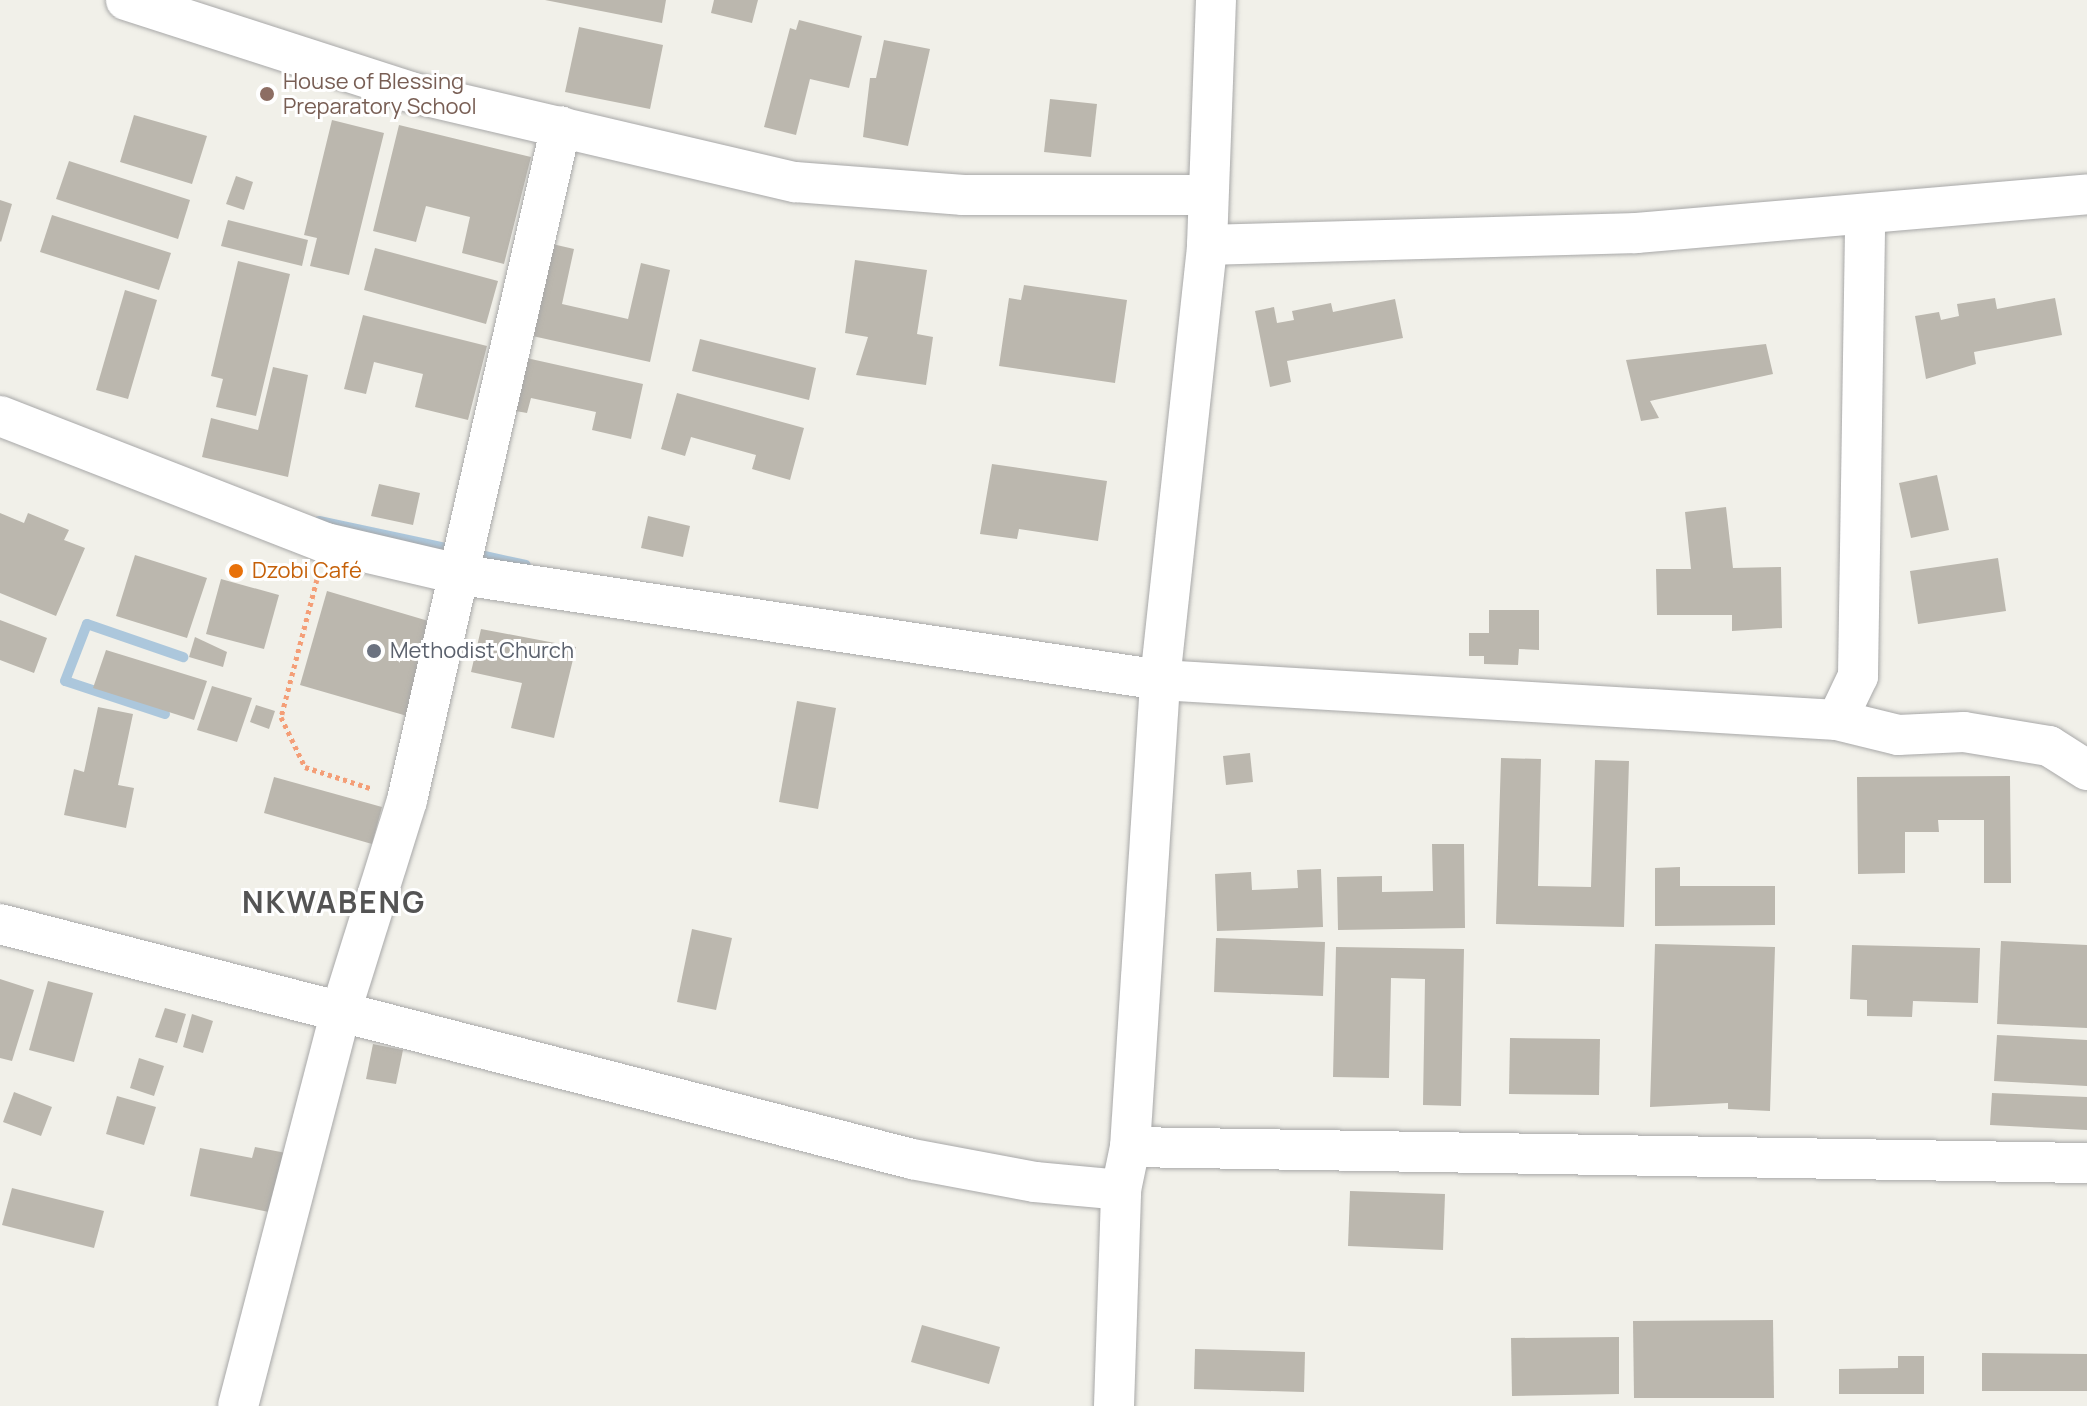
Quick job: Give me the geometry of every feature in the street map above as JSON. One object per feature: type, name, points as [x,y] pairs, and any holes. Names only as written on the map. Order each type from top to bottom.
[{"type":"street","points":[[126,0],[410,92],[795,182],[963,195],[1205,195]]},
{"type":"street","points":[[1114,1406],[1121,1190],[1130,1147],[1160,680],[1207,245],[1205,195],[1216,0]]},
{"type":"street","points":[[238,1406],[340,1014],[407,800],[462,575],[561,126]]},
{"type":"street","points":[[1207,245],[1636,233],[2087,194]]},
{"type":"street","points":[[1837,720],[1858,676],[1865,214]]},
{"type":"street","points":[[0,416],[326,543],[462,575],[1160,680],[1837,720],[1898,735],[1964,732],[2049,746],[2087,770]]},
{"type":"street","points":[[0,924],[912,1159],[1035,1182],[1121,1190]]},
{"type":"street","points":[[1130,1147],[2087,1163]]},
{"type":"path","points":[[326,543],[281,717],[305,767],[407,800]]},
{"type":"building","points":[[545,0],[666,0],[662,23]]},
{"type":"building","points":[[714,0],[758,0],[752,23],[711,13]]},
{"type":"building","points":[[799,20],[862,36],[849,88],[810,79],[796,135],[764,127],[790,28],[796,30]]},
{"type":"building","points":[[579,27],[663,45],[650,109],[565,92]]},
{"type":"building","points":[[884,40],[930,49],[908,146],[863,137],[870,78],[876,78]]},
{"type":"building","points":[[1050,99],[1097,104],[1091,157],[1044,152]]},
{"type":"building","points":[[134,115],[207,136],[192,184],[120,162]]},
{"type":"building","points":[[332,120],[384,133],[349,275],[310,266],[317,238],[304,235]]},
{"type":"building","points":[[399,125],[531,157],[504,264],[462,253],[470,217],[426,206],[416,242],[373,231]]},
{"type":"building","points":[[69,161],[190,200],[178,239],[56,199]]},
{"type":"building","points":[[236,176],[253,182],[244,210],[226,204]]},
{"type":"building","points":[[0,200],[12,204],[1,242],[0,241]]},
{"type":"building","points":[[52,215],[171,253],[159,290],[40,252]]},
{"type":"building","points":[[228,220],[308,240],[302,266],[221,246]]},
{"type":"building","points":[[548,243],[574,249],[562,304],[628,319],[641,263],[670,270],[650,362],[528,335]]},
{"type":"building","points":[[375,248],[498,281],[486,324],[364,290]]},
{"type":"building","points":[[855,260],[927,270],[917,334],[933,337],[926,385],[856,375],[868,337],[845,333]]},
{"type":"building","points":[[238,261],[290,274],[256,416],[216,407],[223,379],[211,376]]},
{"type":"building","points":[[1024,285],[1127,300],[1115,383],[999,366],[1009,298],[1021,300]]},
{"type":"building","points":[[125,290],[157,300],[128,399],[96,390]]},
{"type":"building","points":[[1995,298],[1997,309],[2055,298],[2062,335],[1974,352],[1976,364],[1926,379],[1915,316],[1939,312],[1941,320],[1959,316],[1957,304]]},
{"type":"building","points":[[1395,299],[1403,338],[1287,361],[1291,382],[1270,387],[1255,311],[1274,307],[1277,323],[1294,320],[1292,311],[1331,303],[1333,312]]},
{"type":"building","points":[[363,315],[487,346],[468,420],[415,407],[423,374],[374,362],[366,394],[344,389]]},
{"type":"building","points":[[700,339],[816,368],[809,400],[692,371]]},
{"type":"building","points":[[1766,344],[1773,374],[1650,401],[1659,418],[1641,421],[1626,360]]},
{"type":"building","points":[[522,357],[643,384],[631,439],[592,430],[596,412],[531,398],[527,413],[510,410]]},
{"type":"building","points":[[273,367],[308,375],[288,477],[202,457],[211,418],[258,430]]},
{"type":"building","points":[[677,393],[804,428],[790,480],[752,469],[756,455],[691,437],[685,456],[661,449]]},
{"type":"building","points":[[992,464],[1107,481],[1098,541],[1019,529],[1017,539],[980,534]]},
{"type":"building","points":[[1937,475],[1949,530],[1911,538],[1899,483]]},
{"type":"building","points":[[379,484],[420,493],[413,525],[371,516]]},
{"type":"building","points":[[1726,507],[1733,568],[1781,567],[1782,628],[1732,631],[1732,615],[1657,615],[1656,569],[1691,569],[1685,512]]},
{"type":"building","points":[[0,513],[24,523],[28,513],[69,530],[64,540],[85,548],[56,616],[0,593]]},
{"type":"building","points":[[648,516],[690,526],[683,557],[641,548]]},
{"type":"building","points":[[135,555],[207,578],[187,638],[116,616]]},
{"type":"building","points":[[1998,558],[2006,611],[1918,624],[1910,571]]},
{"type":"building","points":[[221,579],[279,595],[264,649],[206,634]]},
{"type":"building","name":"Methodist Church","points":[[327,591],[442,625],[414,718],[300,685]]},
{"type":"building","points":[[1489,610],[1539,610],[1539,650],[1519,649],[1518,665],[1484,664],[1484,656],[1469,656],[1469,633],[1489,633]]},
{"type":"building","points":[[0,620],[47,638],[34,673],[0,660]]},
{"type":"building","points":[[481,629],[576,647],[554,738],[511,728],[522,683],[471,672]]},
{"type":"building","points":[[195,637],[227,652],[223,667],[189,657]]},
{"type":"building","points":[[106,650],[207,681],[194,720],[93,688]]},
{"type":"building","points":[[212,686],[252,698],[237,742],[197,730]]},
{"type":"building","points":[[797,701],[836,708],[818,809],[779,802]]},
{"type":"building","points":[[256,705],[275,711],[269,729],[250,722]]},
{"type":"building","points":[[98,707],[133,714],[118,785],[134,788],[126,828],[64,815],[74,769],[84,772]]},
{"type":"building","points":[[1250,753],[1253,782],[1226,785],[1223,756]]},
{"type":"building","points":[[1501,758],[1541,759],[1538,886],[1591,887],[1595,760],[1629,761],[1624,927],[1496,924]]},
{"type":"building","points":[[2010,776],[2011,883],[1984,883],[1984,820],[1938,820],[1939,832],[1905,832],[1905,873],[1858,874],[1857,777]]},
{"type":"building","points":[[274,777],[382,807],[372,844],[264,813]]},
{"type":"building","points":[[1432,844],[1464,844],[1465,928],[1338,930],[1337,877],[1382,876],[1382,892],[1433,891]]},
{"type":"building","points":[[1680,867],[1680,886],[1775,886],[1775,925],[1655,926],[1655,868]]},
{"type":"building","points":[[1321,869],[1323,927],[1217,931],[1215,874],[1251,872],[1252,890],[1298,888],[1297,870]]},
{"type":"building","points":[[692,929],[732,938],[716,1010],[677,1002]]},
{"type":"building","points":[[1216,938],[1325,942],[1323,996],[1214,992]]},
{"type":"building","points":[[2001,941],[2087,945],[2087,1028],[1997,1024]]},
{"type":"building","points":[[1655,944],[1775,947],[1770,1111],[1728,1109],[1728,1103],[1650,1107]]},
{"type":"building","points":[[1852,945],[1980,948],[1978,1003],[1913,1001],[1912,1017],[1867,1016],[1867,1000],[1850,999]]},
{"type":"building","points":[[1336,947],[1464,949],[1461,1106],[1423,1105],[1425,979],[1391,978],[1389,1078],[1333,1077]]},
{"type":"building","points":[[0,979],[34,990],[12,1061],[0,1058]]},
{"type":"building","points":[[48,981],[93,993],[74,1062],[29,1050]]},
{"type":"building","points":[[165,1008],[186,1014],[177,1043],[155,1037]]},
{"type":"building","points":[[192,1014],[213,1021],[203,1053],[183,1047]]},
{"type":"building","points":[[1997,1035],[2087,1040],[2087,1086],[1994,1081]]},
{"type":"building","points":[[1510,1038],[1600,1039],[1599,1095],[1509,1094]]},
{"type":"building","points":[[373,1044],[403,1050],[396,1084],[366,1079]]},
{"type":"building","points":[[139,1058],[164,1066],[154,1096],[130,1088]]},
{"type":"building","points":[[14,1092],[52,1107],[41,1136],[3,1122]]},
{"type":"building","points":[[1992,1093],[2087,1097],[2087,1130],[1990,1125]]},
{"type":"building","points":[[117,1096],[156,1107],[144,1145],[106,1134]]},
{"type":"building","points":[[255,1147],[286,1153],[274,1213],[190,1196],[200,1148],[252,1158]]},
{"type":"building","points":[[12,1188],[104,1211],[94,1248],[2,1225]]},
{"type":"building","points":[[1350,1191],[1445,1194],[1443,1250],[1348,1246]]},
{"type":"building","points":[[1773,1320],[1774,1398],[1634,1398],[1633,1321]]},
{"type":"building","points":[[922,1325],[1000,1347],[989,1384],[911,1362]]},
{"type":"building","points":[[1619,1337],[1619,1394],[1512,1396],[1511,1338]]},
{"type":"building","points":[[1195,1349],[1305,1352],[1304,1392],[1194,1389]]},
{"type":"building","points":[[1982,1353],[2087,1354],[2087,1391],[1982,1391]]},
{"type":"building","points":[[1898,1356],[1924,1356],[1924,1394],[1839,1394],[1839,1369],[1898,1368]]},
{"type":"waterway","points":[[319,521],[455,550]]},
{"type":"waterway","points":[[471,553],[526,565]]},
{"type":"waterway","points":[[165,714],[65,681],[87,624],[183,657]]},
{"type":"place","name":"House of Blessing Preparatory School","points":[[267,94]]},
{"type":"place","name":"Dzobi Café","points":[[236,571]]},
{"type":"place","name":"Methodist Church","points":[[374,651]]},
{"type":"district","name":"NKWABENG","points":[[334,902]]}]
